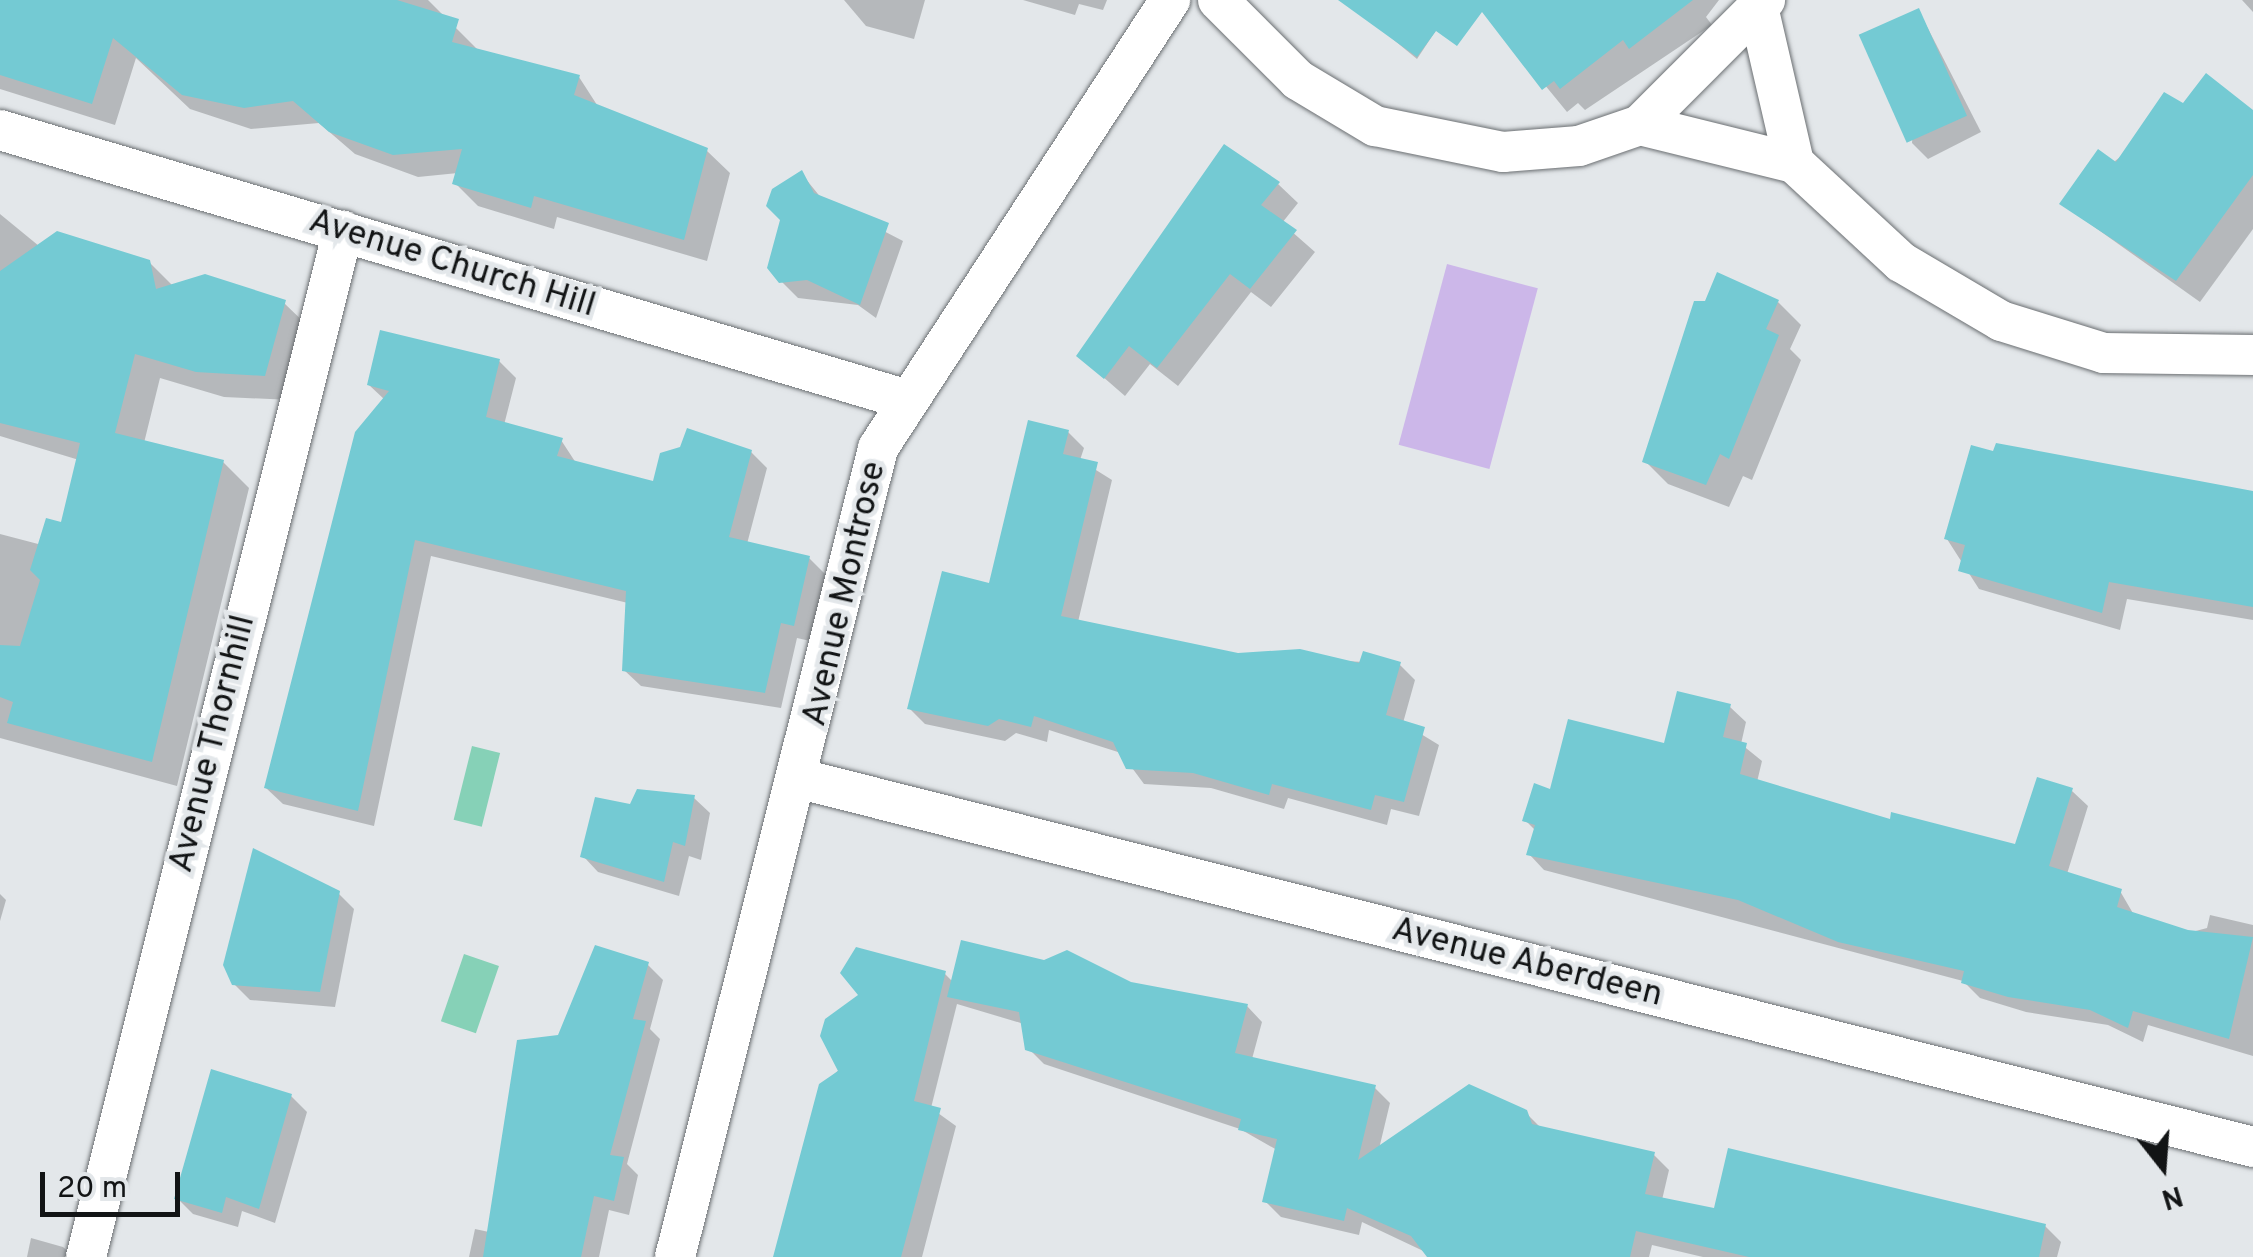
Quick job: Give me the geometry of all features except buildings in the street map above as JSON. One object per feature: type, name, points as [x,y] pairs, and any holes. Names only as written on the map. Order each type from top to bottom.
[{"type":"street","name":"Avenue Montrose","points":[[675,1257],[802,779],[878,448],[904,399],[1170,0]]},
{"type":"street","points":[[1218,0],[1298,80],[1415,139],[1539,151],[1640,126],[1794,162],[1901,262],[2000,321],[2104,352],[2253,355]]},
{"type":"street","points":[[1640,126],[1762,5]]},
{"type":"street","points":[[1762,5],[1794,162]]},
{"type":"street","name":"Avenue Church Hill","points":[[0,130],[904,399]]},
{"type":"street","name":"Avenue Thornhill","points":[[86,1257],[343,231]]},
{"type":"street","name":"Avenue Aberdeen","points":[[802,779],[2253,1147]]},
{"type":"shaded area","points":[[1447,264],[1538,288],[1489,469],[1399,445]]},
{"type":"shaded area","points":[[472,746],[500,753],[482,827],[454,820]]},
{"type":"shaded area","points":[[464,954],[499,966],[476,1033],[441,1021]]}]
